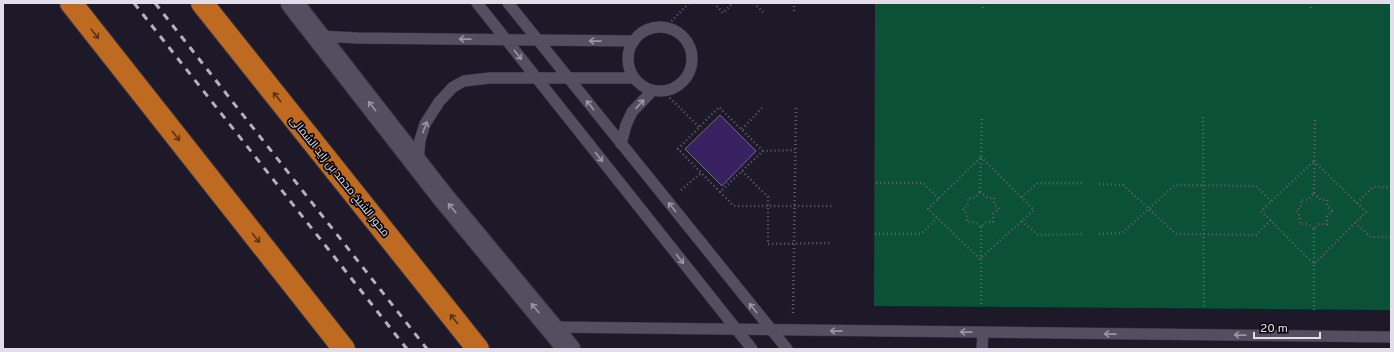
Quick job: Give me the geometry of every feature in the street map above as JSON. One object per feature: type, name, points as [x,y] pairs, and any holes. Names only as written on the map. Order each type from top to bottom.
[{"type":"highway","points":[[71,3],[344,349]]},
{"type":"highway","name":"محور الشيخ محمد بن زايد الشمالى","points":[[202,3],[478,349]]},
{"type":"street","points":[[292,3],[443,197],[569,349]]},
{"type":"lane","points":[[477,3],[752,349]]},
{"type":"lane","points":[[508,3],[787,349]]},
{"type":"lane","points":[[656,27],[666,28],[676,31],[684,37],[690,46],[692,67],[680,86],[670,90],[648,90],[638,84],[632,75],[628,64],[628,54],[634,41],[646,30],[656,27]]},
{"type":"lane","points":[[318,36],[357,38],[634,41]]},
{"type":"lane","points":[[418,165],[420,140],[425,124],[439,102],[453,87],[464,81],[490,78],[634,78]]},
{"type":"lane","points":[[621,144],[626,125],[632,112],[658,91]]},
{"type":"lane","points":[[551,327],[1391,337]]},
{"type":"lane","points":[[982,349],[983,332]]},
{"type":"path","points":[[666,28],[690,3]]},
{"type":"path","points":[[714,3],[723,13],[733,3]]},
{"type":"path","points":[[754,3],[763,12]]},
{"type":"path","points":[[794,3],[794,11]]},
{"type":"path","points":[[983,3],[983,9]]},
{"type":"path","points":[[1202,3],[1202,8]]},
{"type":"path","points":[[1311,3],[1311,9]]},
{"type":"path","points":[[658,91],[699,127]]},
{"type":"path","points":[[763,151],[719,107],[678,148],[734,206],[833,206]]},
{"type":"path","points":[[742,129],[763,107]]},
{"type":"path","points":[[793,330],[796,107]]},
{"type":"path","points":[[981,227],[975,222],[967,222],[967,214],[963,209],[968,205],[968,198],[975,198],[980,192],[982,116]]},
{"type":"path","points":[[1203,117],[1204,309]]},
{"type":"path","points":[[1314,229],[1308,224],[1300,224],[1300,216],[1296,211],[1301,207],[1301,200],[1308,200],[1314,193],[1315,118]]},
{"type":"path","points":[[720,192],[763,151],[795,150]]},
{"type":"path","points":[[980,260],[1034,210],[981,157]]},
{"type":"path","points":[[980,260],[928,209],[981,157]]},
{"type":"path","points":[[1314,161],[1262,211],[1314,264]]},
{"type":"path","points":[[1314,161],[1366,212],[1314,264]]},
{"type":"path","points":[[742,171],[768,197],[768,244],[832,243]]},
{"type":"path","points":[[668,202],[702,173]]},
{"type":"path","points":[[876,183],[923,183],[938,199]]},
{"type":"path","points":[[1022,197],[1038,183],[1083,183]]},
{"type":"path","points":[[1099,184],[1124,185],[1176,234],[1256,235],[1271,220]]},
{"type":"path","points":[[1099,234],[1122,233],[1175,185],[1256,186],[1271,202]]},
{"type":"path","points":[[1357,203],[1372,187],[1391,187]]},
{"type":"path","points":[[980,192],[988,198],[994,198],[994,204],[999,209],[994,214],[993,222],[986,222],[981,227],[980,260],[982,307]]},
{"type":"path","points":[[1314,193],[1321,200],[1327,200],[1327,206],[1332,211],[1327,216],[1327,224],[1319,224],[1314,229],[1314,310]]},
{"type":"path","points":[[875,234],[921,234],[937,218]]},
{"type":"path","points":[[1022,221],[1038,235],[1083,234]]},
{"type":"path","points":[[1355,223],[1371,237],[1391,237]]},
{"type":"green space","points":[[875,3],[1391,3],[1391,310],[874,306]]},
{"type":"building","points":[[720,115],[756,151],[722,186],[685,149]]},
{"type":"railway","points":[[134,3],[407,349]]},
{"type":"railway","points":[[155,3],[427,349]]}]
